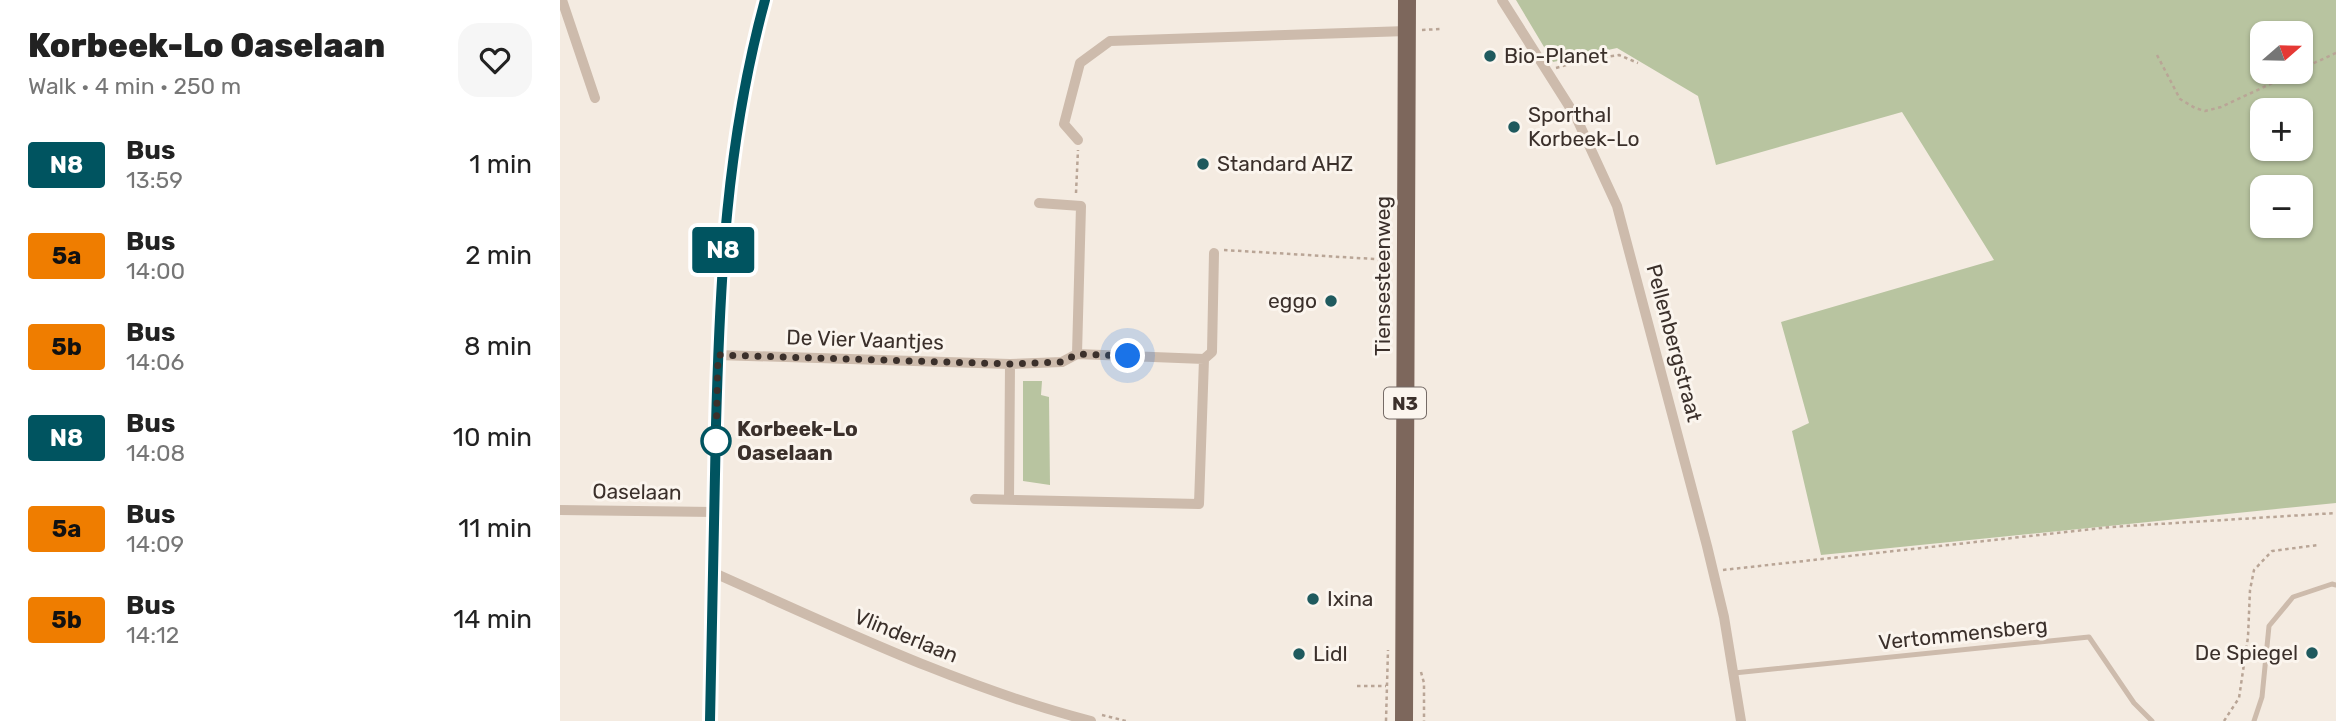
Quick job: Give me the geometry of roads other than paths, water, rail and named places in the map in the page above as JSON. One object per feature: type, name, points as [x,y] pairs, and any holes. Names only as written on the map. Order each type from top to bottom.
[{"type":"main road","name":"Tiensesteenweg","points":[[1404,721],[1407,0]]},
{"type":"street","points":[[562,0],[595,98]]},
{"type":"street","points":[[710,721],[721,269],[737,129],[750,55],[765,0]]},
{"type":"street","name":"Pellenbergstraat","points":[[1502,0],[1576,117],[1617,206],[1713,571],[1741,721]]},
{"type":"street","points":[[1078,140],[1064,124],[1080,64],[1110,41],[1407,30]]},
{"type":"street","points":[[1039,203],[1082,206],[1077,354]]},
{"type":"street","points":[[975,499],[1199,504],[1205,359],[1212,352],[1214,253]]},
{"type":"street","name":"De Vier Vaantjes","points":[[718,355],[1010,364],[1062,362],[1077,354],[1205,359]]},
{"type":"street","points":[[1009,500],[1010,364]]},
{"type":"street","name":"Oaselaan","points":[[560,510],[714,512]]},
{"type":"street","name":"Vlinderlaan","points":[[712,572],[931,667],[1021,701],[1092,717]]},
{"type":"lane","points":[[2254,721],[2262,697],[2269,626],[2293,597],[2336,585]]},
{"type":"lane","name":"Vertommensberg","points":[[1734,673],[2089,637],[2134,703],[2152,721]]},
{"type":"place","name":"Bio-Planet","points":[[1490,56]]},
{"type":"place","name":"Sporthal Korbeek-Lo","points":[[1514,127]]},
{"type":"place","name":"Standard AHZ","points":[[1203,164]]},
{"type":"place","name":"eggo","points":[[1331,301]]},
{"type":"place","name":"Korbeek-Lo Oaselaan","points":[[716,441]]},
{"type":"place","name":"Ixina","points":[[1313,599]]},
{"type":"place","name":"De Spiegel","points":[[2312,653]]},
{"type":"place","name":"Lidl","points":[[1299,654]]}]
